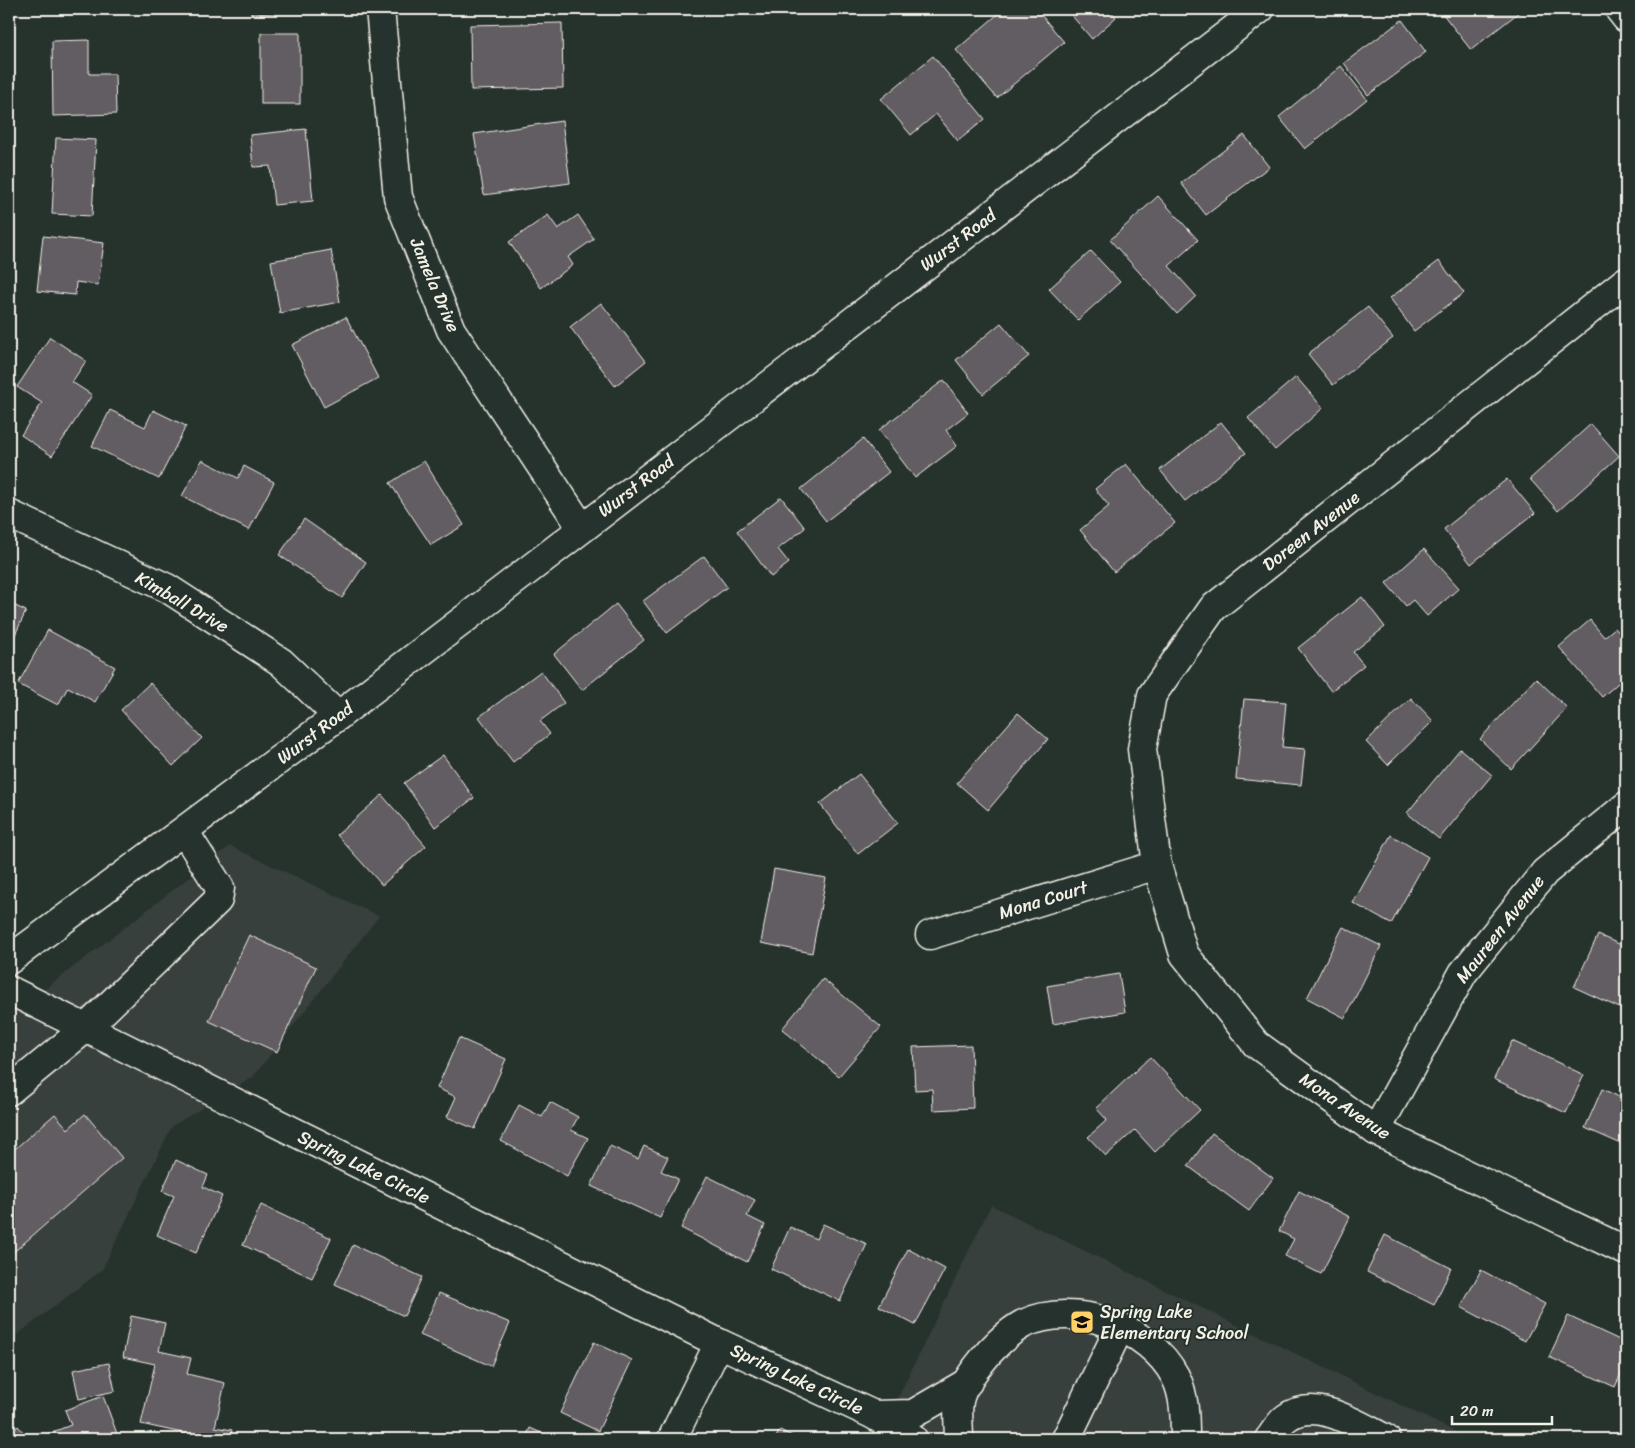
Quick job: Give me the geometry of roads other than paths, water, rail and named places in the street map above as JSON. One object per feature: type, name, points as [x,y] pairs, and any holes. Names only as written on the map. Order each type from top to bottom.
[{"type":"street","name":"Jamela Drive","points":[[380,9],[398,197],[452,330],[582,528]]},
{"type":"street","name":"Wurst Road","points":[[9,960],[338,716],[1260,9]]},
{"type":"street","points":[[1619,9],[1626,18]]},
{"type":"street","name":"Doreen Avenue","points":[[1157,865],[1142,749],[1152,695],[1213,608],[1626,281]]},
{"type":"street","name":"Kimball Drive","points":[[9,514],[167,588],[281,662],[338,716]]},
{"type":"street","name":"Maureen Avenue","points":[[1376,1131],[1463,973],[1545,872],[1626,806]]},
{"type":"street","points":[[9,1091],[86,1028],[218,900],[220,888],[184,831]]},
{"type":"street","name":"Mona Court","points":[[930,935],[1157,865]]},
{"type":"street","name":"Mona Avenue","points":[[1157,865],[1184,954],[1256,1044],[1376,1131],[1626,1251]]},
{"type":"street","name":"Spring Lake Circle","points":[[9,990],[719,1344],[874,1416],[913,1439]]},
{"type":"street","points":[[959,1439],[959,1401],[968,1382],[989,1351],[1023,1324],[1053,1317],[1084,1316],[1120,1327],[1150,1346],[1164,1359],[1176,1377],[1182,1398],[1185,1439]]},
{"type":"street","points":[[1066,1439],[1120,1327]]},
{"type":"street","name":"Spring Lake Circle","points":[[672,1439],[719,1344]]},
{"type":"street","points":[[874,1416],[913,1414],[968,1382]]},
{"type":"street","points":[[1269,1439],[1285,1418],[1305,1409],[1328,1412],[1371,1436]]},
{"type":"place","name":"Spring Lake Elementary School","points":[[1082,1322]]}]
